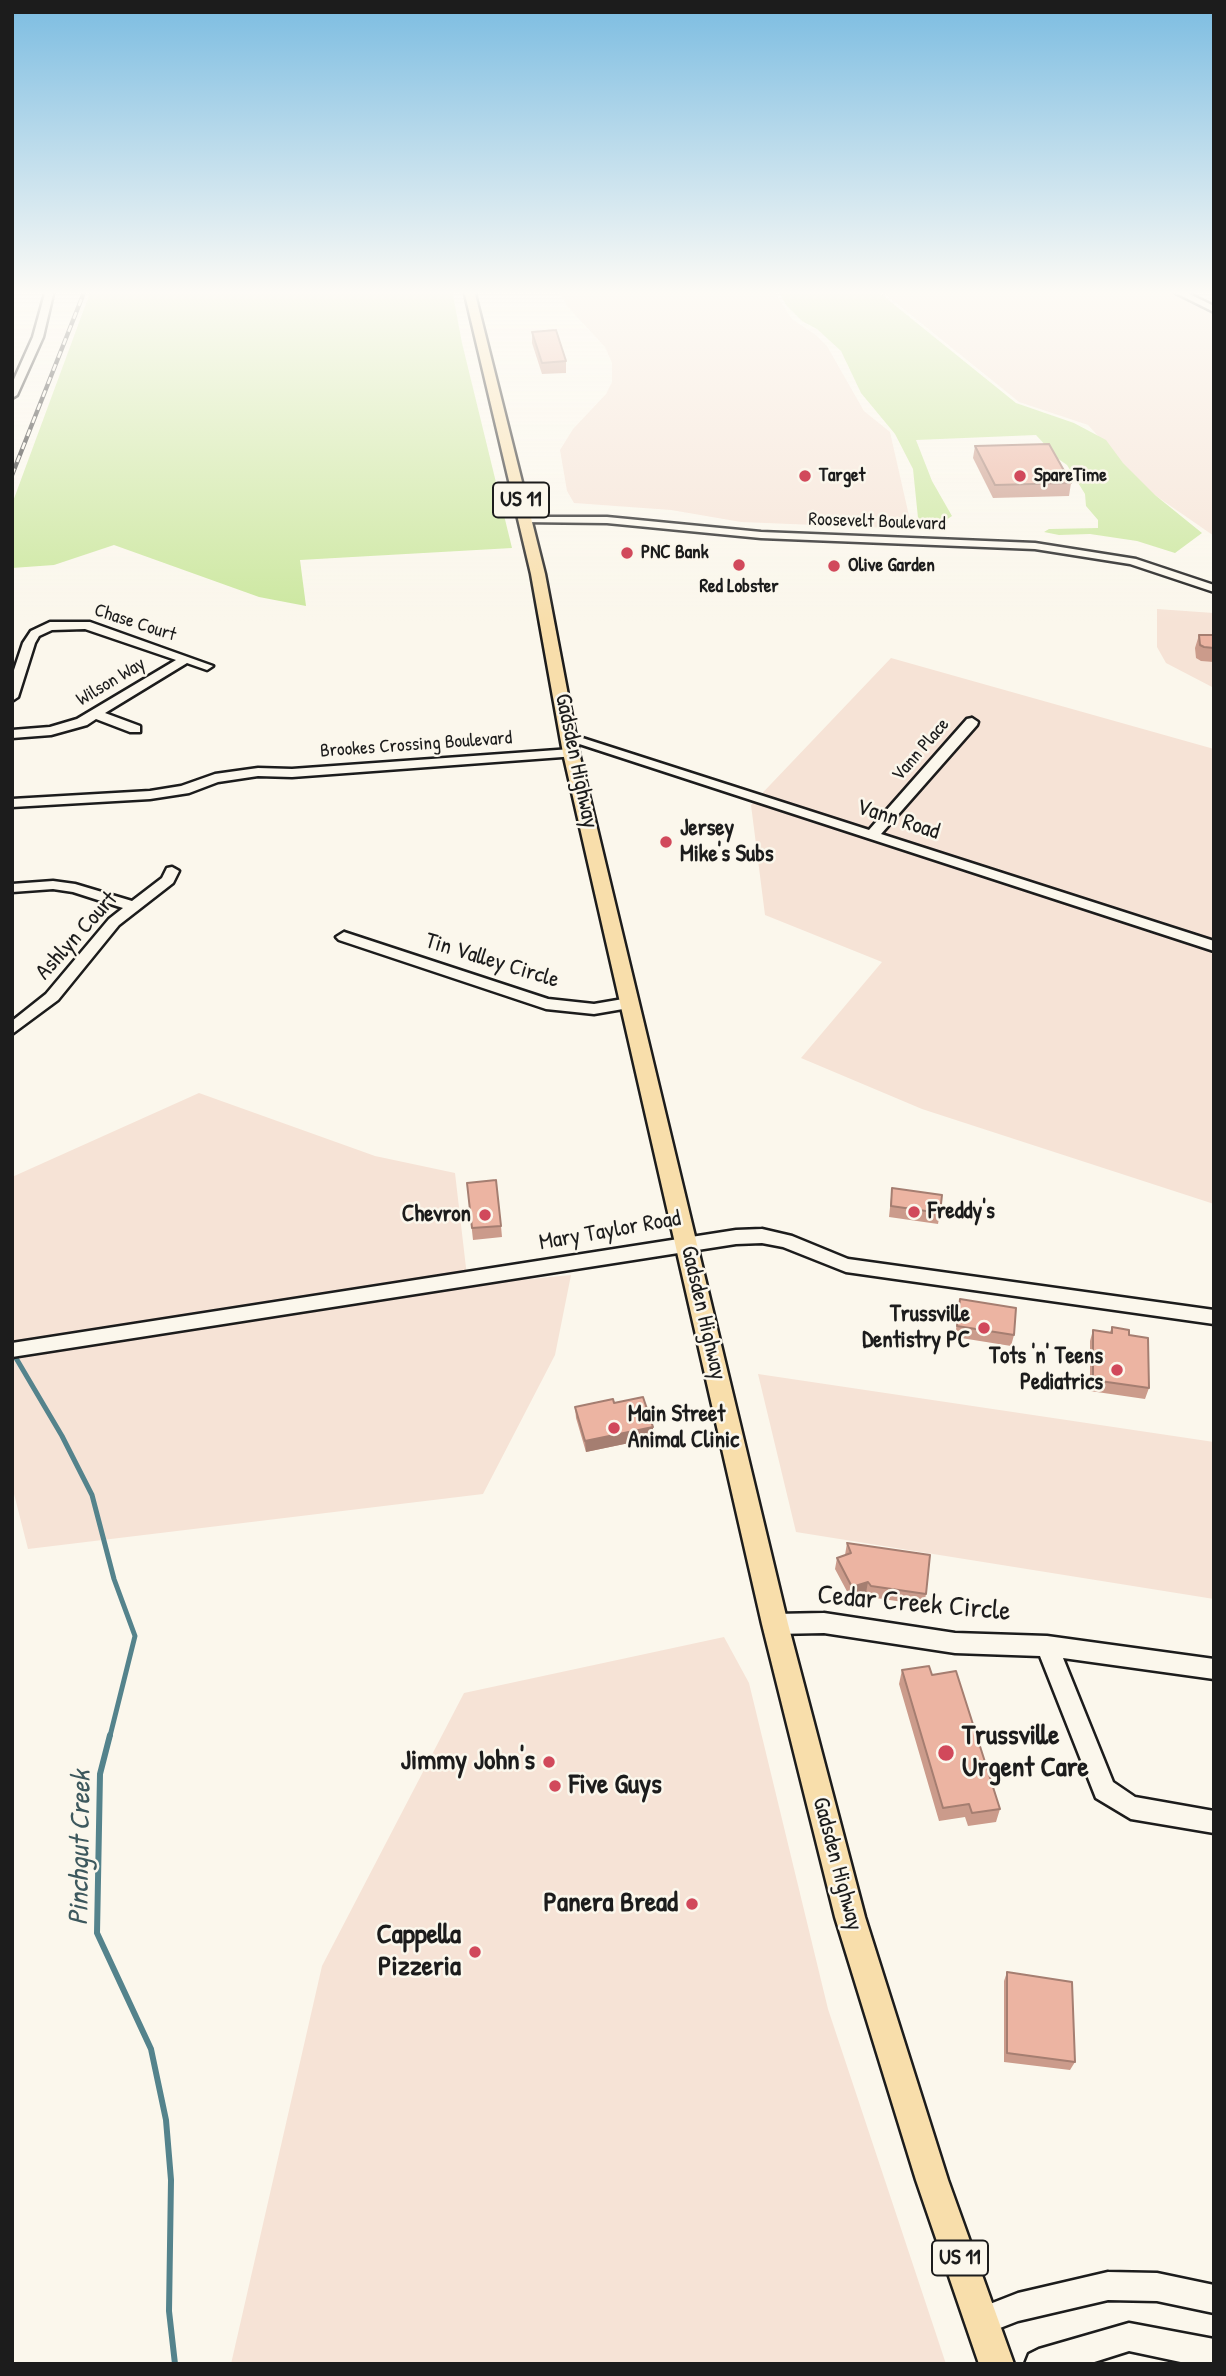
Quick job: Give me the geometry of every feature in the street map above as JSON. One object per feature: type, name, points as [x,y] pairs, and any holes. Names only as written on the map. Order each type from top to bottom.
[{"type":"main road","name":"Gadsden Highway","points":[[498,401],[530,520],[570,745],[687,1243],[748,1521],[850,1917],[881,2023],[932,2180],[997,2364]]},
{"type":"street","name":"Roosevelt Boulevard","points":[[530,520],[566,514],[644,514],[747,526],[1049,539],[1144,554],[1214,579]]},
{"type":"street","name":"Roosevelt Boulevard","points":[[530,520],[632,522],[761,535],[1035,546],[1132,561],[1214,589]]},
{"type":"street","name":"Chase Court","points":[[12,697],[29,643],[35,634],[50,626],[86,625],[207,666]]},
{"type":"street","name":"Wilson Way","points":[[12,734],[51,731],[97,715],[184,660]]},
{"type":"street","points":[[97,715],[135,729]]},
{"type":"street","name":"Vann Place","points":[[872,836],[972,722]]},
{"type":"street","name":"Brookes Crossing Boulevard","points":[[12,803],[150,795],[200,785],[258,778],[265,774],[570,745]]},
{"type":"street","name":"Vann Road","points":[[570,745],[872,836],[1214,946]]},
{"type":"street","name":"Ashlyn Court","points":[[12,1029],[66,983],[114,922],[168,880],[172,871]]},
{"type":"street","points":[[12,888],[53,885],[75,888],[133,906]]},
{"type":"street","name":"Tin Valley Circle","points":[[344,937],[546,1004],[594,1009],[629,1003]]},
{"type":"street","name":"Mary Taylor Road","points":[[12,1350],[687,1243],[762,1236],[786,1241],[846,1265],[1214,1317]]},
{"type":"street","name":"Cedar Creek Circle","points":[[775,1624],[824,1623],[955,1643],[1047,1646],[1214,1669]]},
{"type":"street","points":[[1047,1646],[1104,1790],[1131,1808],[1214,1822]]},
{"type":"street","points":[[982,2321],[1018,2307],[1108,2286],[1157,2287],[1214,2299]]},
{"type":"street","points":[[1039,2364],[1129,2337],[1214,2354]]},
{"type":"shaded area","points":[[600,401],[858,401],[864,411],[890,432],[912,529],[741,522],[671,510],[574,503],[567,491],[560,450],[573,429]]},
{"type":"shaded area","points":[[1214,401],[1214,536],[1146,489],[1088,425],[1019,402]]},
{"type":"shaded area","points":[[1157,609],[1214,613],[1214,688],[1166,663],[1157,647]]},
{"type":"shaded area","points":[[891,658],[1214,749],[1214,1204],[922,1109],[801,1058],[882,962],[765,915],[751,805]]},
{"type":"shaded area","points":[[199,1093],[375,1156],[455,1173],[468,1285],[571,1275],[555,1355],[483,1494],[28,1549],[12,1486],[12,1177]]},
{"type":"shaded area","points":[[758,1374],[1214,1442],[1214,1599],[796,1532]]},
{"type":"shaded area","points":[[724,1637],[749,1683],[828,2009],[946,2364],[231,2364],[322,1966],[464,1693]]},
{"type":"green space","points":[[50,401],[476,401],[512,548],[300,560],[306,606],[259,597],[114,545],[54,565],[12,568],[12,504]]},
{"type":"green space","points":[[868,401],[1013,401],[1074,423],[1106,440],[1123,463],[1155,495],[1202,533],[1175,553],[1137,541],[1090,534],[1059,535],[1044,532],[1049,529],[1098,528],[1098,520],[1086,506],[1085,494],[1067,465],[1036,435],[916,440],[932,481],[952,516],[934,528],[922,526],[918,518],[913,469],[895,434]]},
{"type":"building","name":"SpareTime","points":[[1049,444],[1071,483],[995,485],[975,446]]},
{"type":"building","points":[[1199,635],[1214,635],[1214,648],[1200,645]]},
{"type":"building","name":"Chevron","points":[[496,1180],[501,1226],[472,1228],[467,1183]]},
{"type":"building","points":[[892,1188],[942,1195],[940,1213],[891,1206]]},
{"type":"building","points":[[960,1299],[1016,1308],[1014,1335],[957,1326]]},
{"type":"building","name":"Tots 'n' Teens Pediatrics","points":[[1112,1327],[1129,1330],[1129,1335],[1148,1338],[1149,1388],[1093,1380],[1093,1330],[1112,1333]]},
{"type":"building","name":"Main Street Animal Clinic","points":[[643,1397],[653,1427],[585,1441],[575,1407],[613,1399],[614,1403]]},
{"type":"building","points":[[847,1543],[930,1555],[926,1594],[871,1586],[868,1582],[852,1587],[837,1558],[851,1553]]},
{"type":"building","name":"Trussville Urgent Care","points":[[929,1666],[932,1675],[956,1671],[1000,1809],[972,1813],[969,1804],[943,1808],[902,1670]]},
{"type":"building","points":[[1007,1972],[1072,1982],[1075,2062],[1007,2053]]},
{"type":"waterway","name":"Pinchgut Creek","points":[[13,1353],[62,1436],[92,1495],[114,1579],[135,1636],[110,1736]]},
{"type":"waterway","name":"Pinchgut Creek","points":[[110,1735],[100,1774],[97,1933],[151,2049],[166,2120],[171,2180],[169,2311],[175,2364]]},
{"type":"railway","points":[[12,475],[41,401]]},
{"type":"place","name":"Target","points":[[805,476]]},
{"type":"place","name":"SpareTime","points":[[1020,476]]},
{"type":"place","name":"PNC Bank","points":[[627,553]]},
{"type":"place","name":"Red Lobster","points":[[739,565]]},
{"type":"place","name":"Olive Garden","points":[[834,566]]},
{"type":"place","name":"Jersey Mike's Subs","points":[[666,842]]},
{"type":"place","name":"Freddy's","points":[[914,1212]]},
{"type":"place","name":"Chevron","points":[[485,1215]]},
{"type":"place","name":"Trussville Dentistry PC","points":[[984,1328]]},
{"type":"place","name":"Tots 'n' Teens Pediatrics","points":[[1117,1370]]},
{"type":"place","name":"Main Street Animal Clinic","points":[[614,1428]]},
{"type":"place","name":"Trussville Urgent Care","points":[[946,1753]]},
{"type":"place","name":"Jimmy John's","points":[[549,1762]]},
{"type":"place","name":"Five Guys","points":[[555,1786]]},
{"type":"place","name":"Panera Bread","points":[[692,1904]]},
{"type":"place","name":"Cappella Pizzeria","points":[[475,1952]]}]
